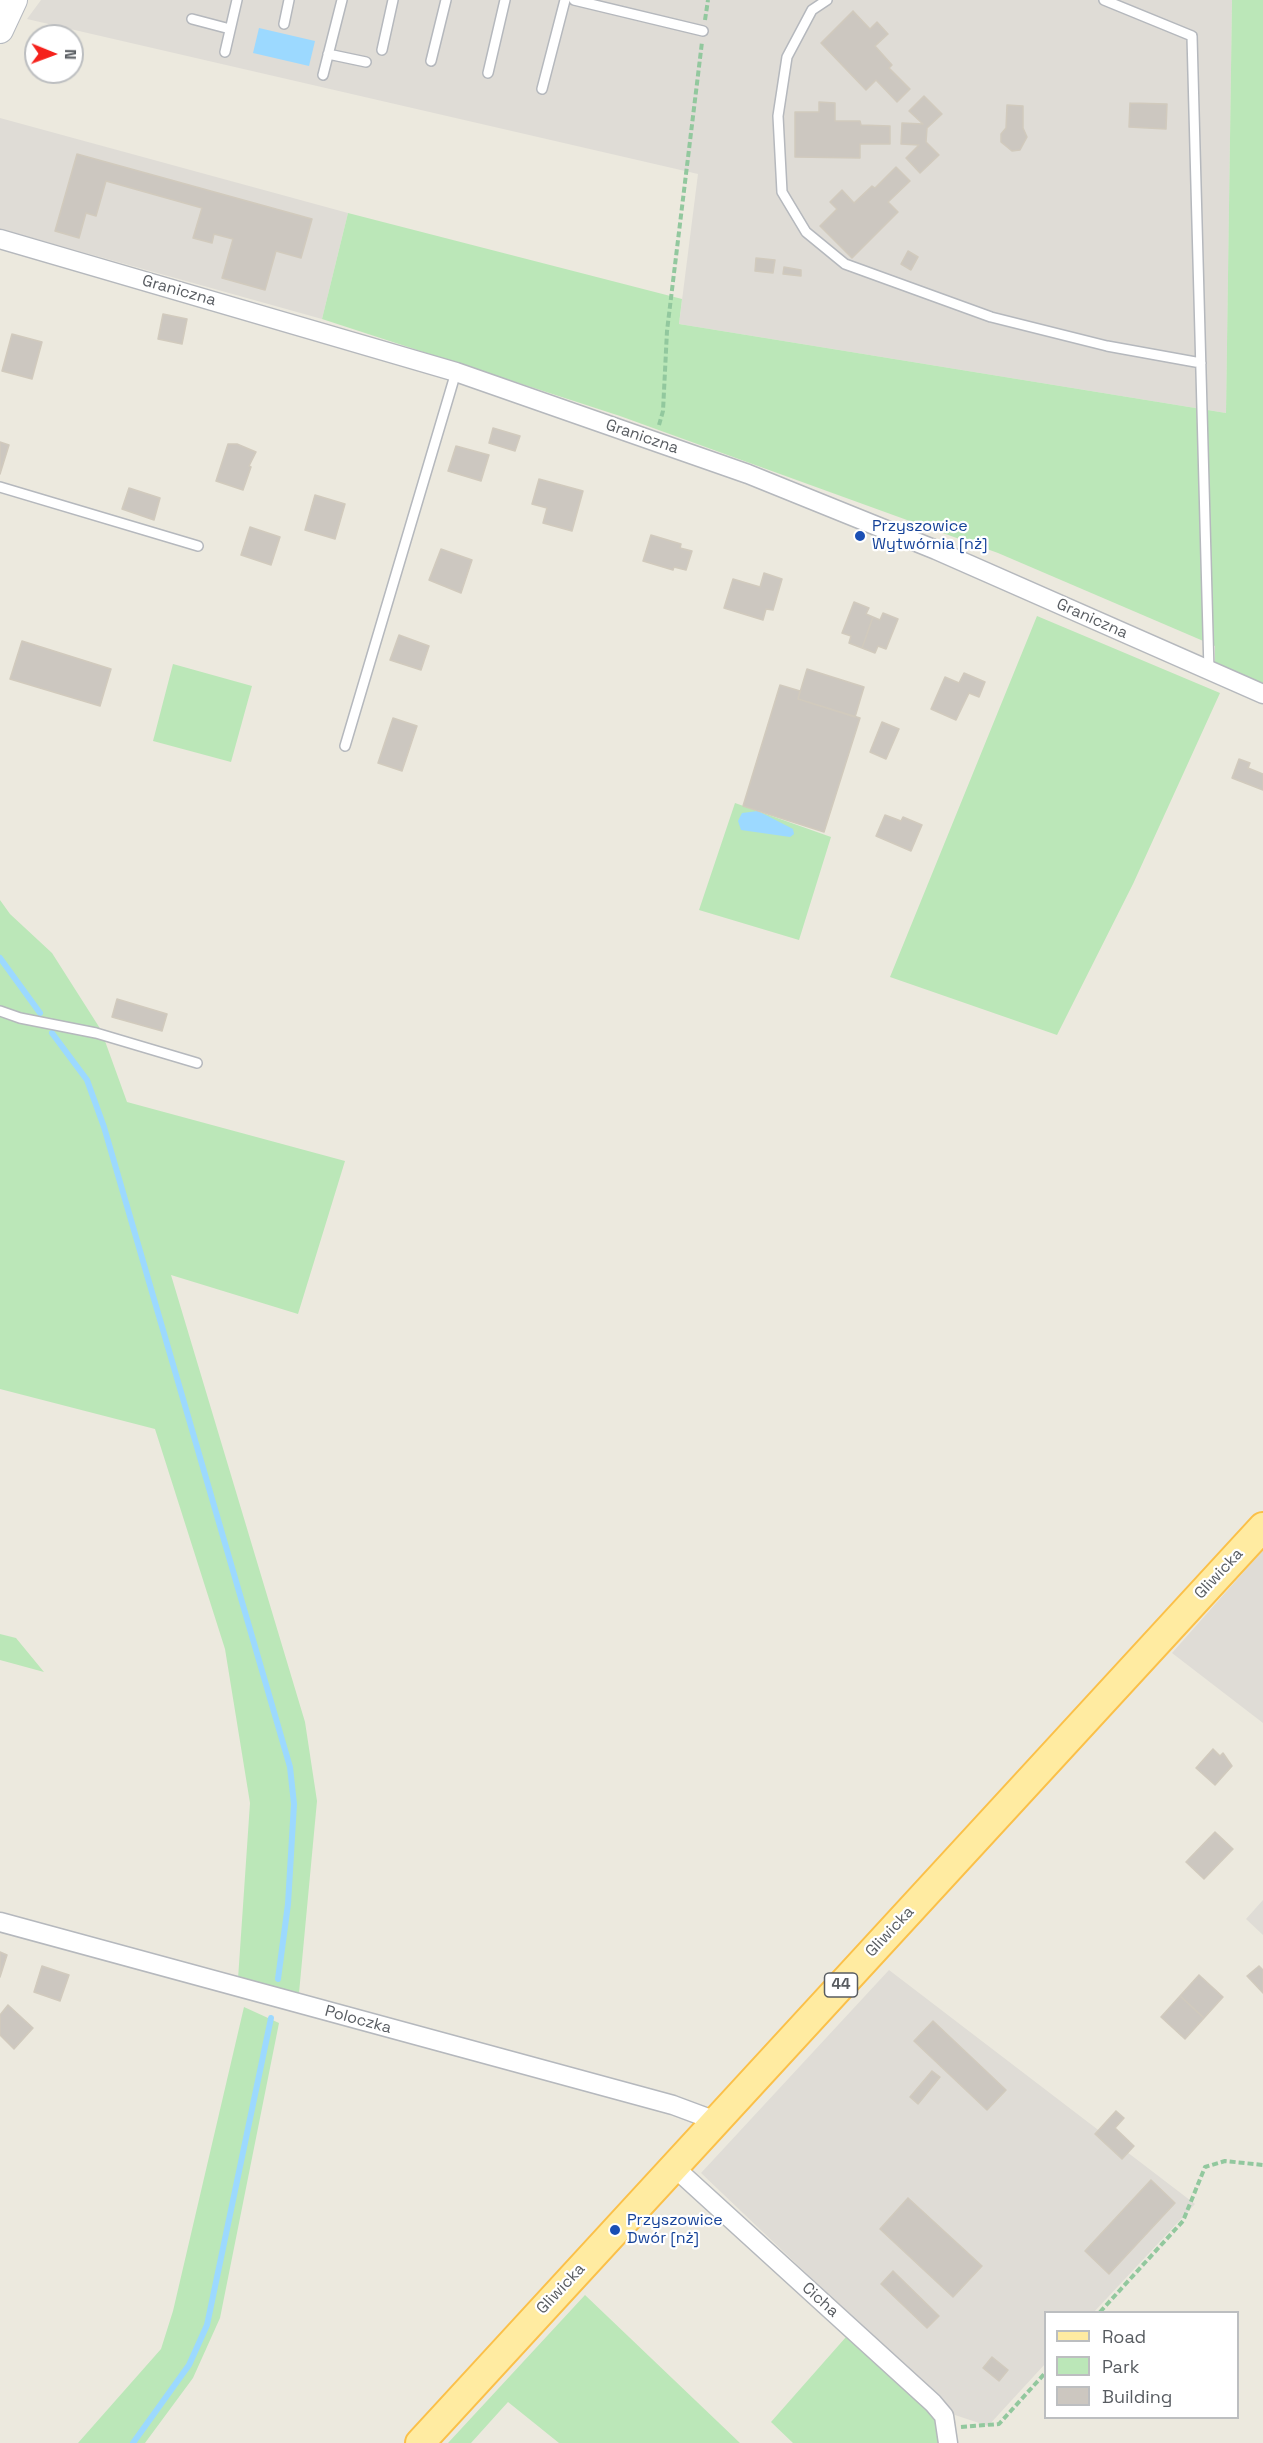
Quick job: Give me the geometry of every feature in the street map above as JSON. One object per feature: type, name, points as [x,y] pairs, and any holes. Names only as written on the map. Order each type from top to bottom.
[{"type":"main road","name":"Gliwicka","points":[[420,2443],[1263,1527]]},
{"type":"street","points":[[0,30],[14,0]]},
{"type":"street","name":"Graniczna","points":[[0,239],[456,372],[748,474],[936,550],[1263,694]]},
{"type":"street","name":"Poloczka","points":[[0,1922],[673,2105],[716,2121]]},
{"type":"street","name":"Cicha","points":[[674,2167],[933,2403],[944,2415],[948,2436]]},
{"type":"lane","points":[[225,52],[237,0]]},
{"type":"lane","points":[[284,24],[289,0]]},
{"type":"lane","points":[[323,75],[342,0]]},
{"type":"lane","points":[[382,50],[393,0]]},
{"type":"lane","points":[[431,61],[447,0]]},
{"type":"lane","points":[[488,74],[505,0]]},
{"type":"lane","points":[[542,89],[565,0]]},
{"type":"lane","points":[[574,0],[610,4],[703,31]]},
{"type":"lane","points":[[827,0],[812,9],[787,57],[778,116],[782,192],[806,232],[845,264],[992,317],[1107,346],[1200,363]]},
{"type":"lane","points":[[1104,0],[1191,36],[1209,672]]},
{"type":"lane","points":[[192,19],[230,29]]},
{"type":"lane","points":[[328,54],[366,62]]},
{"type":"lane","points":[[345,746],[456,372]]},
{"type":"lane","points":[[0,487],[198,546]]},
{"type":"lane","points":[[0,1011],[20,1018],[96,1033],[198,1063]]},
{"type":"path","points":[[654,441],[663,411],[667,331],[708,0]]},
{"type":"path","points":[[1102,2311],[1183,2221],[1205,2167],[1225,2161],[1263,2165]]},
{"type":"path","points":[[948,2436],[999,2424],[1044,2374]]},
{"type":"shaded area","points":[[41,0],[1232,0],[1226,413],[679,324],[698,174],[84,32],[84,24],[49,24],[27,19]]},
{"type":"shaded area","points":[[0,118],[348,213],[322,319],[0,229]]},
{"type":"shaded area","points":[[1263,1550],[1263,1723],[1172,1653]]},
{"type":"shaded area","points":[[1263,1900],[1263,1935],[1246,1919]]},
{"type":"shaded area","points":[[889,1970],[1195,2204],[1095,2311],[1044,2311],[1044,2365],[988,2426],[955,2415],[701,2173]]},
{"type":"green space","points":[[1232,0],[1263,0],[1263,683],[1215,667],[1215,646],[998,553],[620,416],[322,319],[348,213],[682,299],[679,324],[1226,413]]},
{"type":"green space","points":[[1037,616],[1220,693],[1133,884],[1057,1035],[890,977]]},
{"type":"green space","points":[[173,664],[252,686],[231,762],[153,741]]},
{"type":"green space","points":[[735,803],[831,837],[799,940],[699,910]]},
{"type":"green space","points":[[0,900],[10,914],[52,953],[101,1030],[127,1102],[345,1161],[298,1314],[171,1275],[305,1722],[317,1801],[299,1993],[238,1979],[250,1803],[225,1649],[155,1429],[0,1389]]},
{"type":"green space","points":[[0,1634],[16,1638],[44,1672],[0,1660]]},
{"type":"green space","points":[[244,2007],[279,2023],[220,2318],[193,2378],[145,2443],[78,2443],[161,2349],[173,2311]]},
{"type":"green space","points":[[585,2295],[740,2443],[559,2443],[508,2402],[471,2443],[448,2443]]},
{"type":"green space","points":[[846,2337],[939,2417],[941,2443],[793,2443],[771,2422]]},
{"type":"water","points":[[259,28],[315,41],[309,66],[253,53]]},
{"type":"water","points":[[758,811],[793,829],[794,834],[790,837],[741,830],[738,821],[742,813]]},
{"type":"building","points":[[853,11],[870,29],[877,22],[888,34],[875,46],[892,65],[889,68],[910,89],[897,102],[876,80],[866,90],[821,43]]},
{"type":"building","points":[[924,96],[942,114],[927,128],[926,142],[939,155],[920,173],[906,158],[919,145],[901,144],[902,123],[923,124],[909,111]]},
{"type":"building","points":[[819,102],[835,103],[835,121],[860,121],[861,125],[890,126],[890,144],[860,144],[860,158],[795,157],[795,112],[819,112]]},
{"type":"building","points":[[1130,103],[1167,104],[1166,129],[1129,127]]},
{"type":"building","points":[[1007,105],[1023,106],[1023,128],[1027,137],[1020,150],[1012,151],[1001,142],[1001,134],[1006,128]]},
{"type":"building","points":[[77,154],[312,219],[301,258],[276,251],[265,290],[222,278],[233,239],[214,234],[212,243],[193,238],[202,208],[106,181],[96,216],[86,213],[79,238],[55,231]]},
{"type":"building","points":[[896,167],[910,181],[888,202],[898,212],[852,258],[820,226],[837,209],[830,202],[842,190],[854,203],[872,186],[875,188]]},
{"type":"building","points":[[908,251],[918,257],[911,270],[901,264]]},
{"type":"building","points":[[756,258],[775,260],[773,273],[755,271]]},
{"type":"building","points":[[784,267],[801,270],[801,276],[783,274]]},
{"type":"building","points":[[163,314],[187,319],[182,344],[158,339]]},
{"type":"building","points":[[12,334],[42,342],[32,379],[2,371]]},
{"type":"building","points":[[493,428],[520,436],[515,451],[489,443]]},
{"type":"building","points":[[0,442],[9,445],[0,474]]},
{"type":"building","points":[[228,444],[237,444],[256,452],[249,466],[251,467],[243,490],[216,481]]},
{"type":"building","points":[[456,446],[489,455],[481,481],[448,471]]},
{"type":"building","points":[[539,479],[583,491],[572,531],[543,523],[547,508],[532,504]]},
{"type":"building","points":[[129,488],[160,498],[154,520],[122,509]]},
{"type":"building","points":[[315,495],[345,504],[335,539],[305,530]]},
{"type":"building","points":[[250,527],[280,537],[271,565],[241,555]]},
{"type":"building","points":[[651,535],[681,544],[680,548],[692,551],[686,570],[674,567],[673,570],[643,561]]},
{"type":"building","points":[[441,549],[472,560],[461,593],[429,580]]},
{"type":"building","points":[[764,573],[782,579],[773,610],[766,609],[763,620],[724,608],[733,579],[760,587]]},
{"type":"building","points":[[854,602],[869,608],[866,614],[873,617],[862,648],[849,643],[851,636],[842,633]]},
{"type":"building","points":[[883,613],[898,619],[886,649],[878,646],[875,653],[862,648],[873,617],[880,620]]},
{"type":"building","points":[[399,635],[429,646],[421,670],[390,660]]},
{"type":"building","points":[[22,641],[111,669],[100,706],[10,679]]},
{"type":"building","points":[[807,669],[864,687],[855,717],[798,699]]},
{"type":"building","points":[[964,673],[985,682],[979,697],[969,693],[956,720],[931,709],[945,677],[959,683]]},
{"type":"building","points":[[780,685],[800,691],[798,699],[860,718],[824,832],[743,806]]},
{"type":"building","points":[[393,718],[417,726],[402,771],[378,763]]},
{"type":"building","points":[[882,722],[899,729],[886,759],[870,752]]},
{"type":"building","points":[[1239,759],[1250,763],[1248,768],[1263,774],[1263,790],[1232,778]]},
{"type":"building","points":[[885,815],[901,821],[903,817],[922,825],[911,851],[876,836]]},
{"type":"building","points":[[117,999],[167,1014],[162,1031],[112,1017]]},
{"type":"building","points":[[1213,1749],[1220,1756],[1223,1753],[1232,1766],[1215,1785],[1196,1768]]},
{"type":"building","points":[[1215,1832],[1233,1849],[1204,1879],[1186,1862]]},
{"type":"building","points":[[0,1952],[7,1955],[0,1977]]},
{"type":"building","points":[[42,1966],[69,1975],[60,2001],[34,1992]]},
{"type":"building","points":[[1259,1966],[1263,1970],[1263,1993],[1247,1976]]},
{"type":"building","points":[[1199,1975],[1223,1997],[1204,2018],[1180,1996]]},
{"type":"building","points":[[1180,1996],[1204,2018],[1185,2039],[1161,2017]]},
{"type":"building","points":[[8,2005],[33,2028],[14,2049],[0,2035],[0,2015]]},
{"type":"building","points":[[933,2021],[1006,2090],[987,2110],[914,2041]]},
{"type":"building","points":[[932,2071],[940,2077],[918,2104],[910,2097]]},
{"type":"building","points":[[1116,2111],[1124,2118],[1115,2128],[1134,2146],[1122,2159],[1095,2134]]},
{"type":"building","points":[[1151,2180],[1175,2203],[1109,2274],[1085,2251]]},
{"type":"building","points":[[908,2198],[982,2266],[953,2297],[880,2229]]},
{"type":"building","points":[[893,2271],[939,2316],[927,2328],[881,2284]]},
{"type":"building","points":[[992,2357],[1008,2370],[999,2381],[983,2368]]},
{"type":"waterway","points":[[0,958],[40,1013]]},
{"type":"waterway","points":[[52,1033],[87,1080],[104,1127],[290,1767],[294,1804],[288,1904],[278,1979]]},
{"type":"waterway","points":[[133,2443],[189,2365],[207,2325],[271,2018]]},
{"type":"place","name":"Przyszowice Wytwórnia [nż]","points":[[860,536]]},
{"type":"place","name":"Przyszowice Dwór [nż]","points":[[615,2230]]}]
